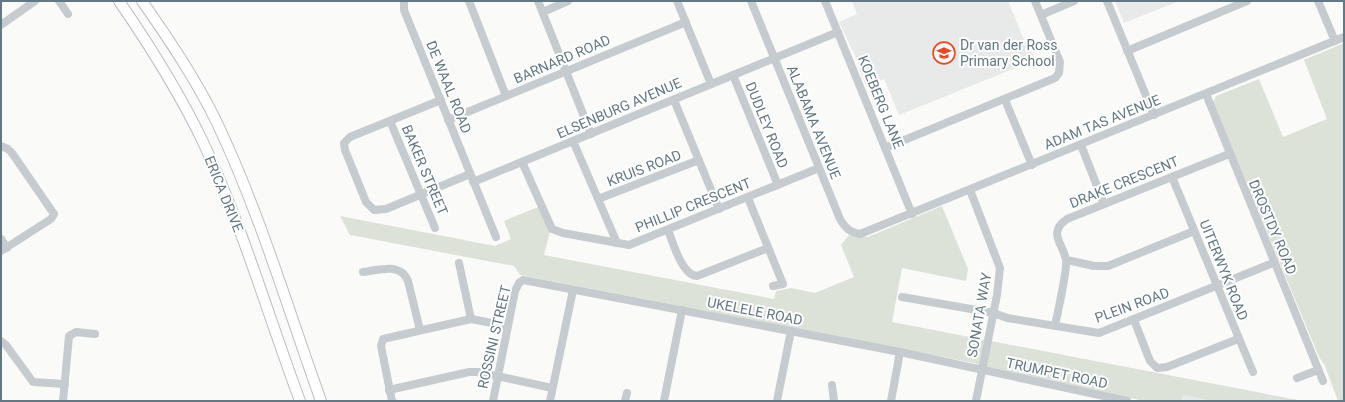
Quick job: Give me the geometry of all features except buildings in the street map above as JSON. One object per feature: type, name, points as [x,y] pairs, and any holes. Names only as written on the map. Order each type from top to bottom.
[{"type":"main road","name":"ERICA DRIVE","points":[[119,1],[172,83],[209,156],[260,288],[300,401]]},
{"type":"main road","name":"ERICA DRIVE","points":[[142,1],[189,72],[218,125],[257,219],[321,401]]},
{"type":"street","points":[[1,25],[35,1]]},
{"type":"street","points":[[59,1],[68,14]]},
{"type":"street","name":"DE WAAL ROAD","points":[[404,1],[404,10],[496,237]]},
{"type":"street","points":[[469,1],[506,96]]},
{"type":"street","points":[[538,1],[567,70],[591,134]]},
{"type":"street","points":[[543,12],[568,1]]},
{"type":"street","points":[[677,1],[711,84]]},
{"type":"street","name":"ALABAMA AVENUE","points":[[751,1],[819,168],[845,227],[851,232],[860,234],[869,231]]},
{"type":"street","name":"KOEBERG LANE","points":[[825,1],[912,214]]},
{"type":"street","points":[[886,148],[1050,81],[1059,74],[1060,62],[1035,1]]},
{"type":"street","points":[[1040,15],[1074,1]]},
{"type":"street","points":[[1107,1],[1154,115]]},
{"type":"street","points":[[1127,51],[1247,1]]},
{"type":"street","points":[[1318,1],[1335,41]]},
{"type":"street","name":"BARNARD ROAD","points":[[448,120],[686,22]]},
{"type":"street","name":"ELSENBURG AVENUE","points":[[390,121],[348,138],[344,145],[366,202],[374,210],[386,209],[422,194],[522,162],[838,32]]},
{"type":"street","name":"ADAM TAS AVENUE","points":[[869,231],[1344,37]]},
{"type":"street","name":"DUDLEY ROAD","points":[[733,75],[778,185]]},
{"type":"street","name":"DROSTDY ROAD","points":[[1206,94],[1273,263],[1323,381]]},
{"type":"street","points":[[390,121],[441,100]]},
{"type":"street","points":[[674,100],[720,209]]},
{"type":"street","points":[[1005,100],[1032,165]]},
{"type":"street","name":"BAKER STREET","points":[[390,121],[435,228]]},
{"type":"street","points":[[573,141],[616,243]]},
{"type":"street","points":[[1081,145],[1104,204]]},
{"type":"street","points":[[1,146],[12,153],[54,214],[51,219],[4,250],[1,239]]},
{"type":"street","name":"DRAKE CRESCENT","points":[[1067,260],[1057,237],[1059,227],[1067,219],[1229,154]]},
{"type":"street","name":"KRUIS ROAD","points":[[598,199],[699,160]]},
{"type":"street","name":"PHILLIP CRESCENT","points":[[522,162],[552,229],[563,234],[629,245],[819,168]]},
{"type":"street","name":"UITERWYK ROAD","points":[[1172,177],[1252,372]]},
{"type":"street","name":"SONATA WAY","points":[[970,190],[1000,268],[994,313],[976,401]]},
{"type":"street","points":[[748,198],[783,284],[773,286]]},
{"type":"street","points":[[668,230],[683,265],[693,276],[697,276],[768,248]]},
{"type":"street","points":[[1055,326],[1067,260],[1094,266],[1108,266],[1194,231]]},
{"type":"street","points":[[459,263],[471,319]]},
{"type":"street","name":"PLEIN ROAD","points":[[902,297],[994,313],[1007,318],[1099,333],[1273,263]]},
{"type":"street","points":[[363,272],[392,268],[400,270],[405,274],[420,330]]},
{"type":"street","name":"UKELELE ROAD","points":[[522,281],[530,281],[900,352],[982,370]]},
{"type":"street","name":"ROSSINI STREET","points":[[493,401],[515,291],[522,281]]},
{"type":"street","points":[[550,401],[573,290]]},
{"type":"street","points":[[664,401],[682,310]]},
{"type":"street","points":[[392,401],[381,342],[389,337],[471,319],[507,326]]},
{"type":"street","points":[[1134,320],[1150,361],[1157,368],[1167,367],[1238,338]]},
{"type":"street","points":[[777,401],[791,331]]},
{"type":"street","points":[[63,401],[69,336],[76,332],[95,334]]},
{"type":"street","points":[[1,341],[6,345],[33,382],[64,384]]},
{"type":"street","points":[[891,401],[900,352]]},
{"type":"street","name":"TRUMPET ROAD","points":[[982,370],[1127,401]]},
{"type":"street","points":[[1297,378],[1318,370]]},
{"type":"street","points":[[389,390],[469,372],[498,376],[552,388]]},
{"type":"street","points":[[832,385],[834,401]]},
{"type":"shaded area","name":"Dr van der Ross Primary School","points":[[852,1],[1008,1],[1027,47],[1030,46],[1035,60],[899,115],[884,79],[866,86],[859,69],[860,67],[839,22],[857,14]]},
{"type":"shaded area","points":[[1115,1],[1179,1],[1124,23]]},
{"type":"shaded area","points":[[1344,43],[1344,401],[1338,401],[1325,366],[1319,357],[1213,102],[1216,96],[1259,79],[1283,137],[1327,119],[1304,60]]},
{"type":"shaded area","points":[[942,206],[968,269],[966,281],[902,268],[892,322],[1303,401],[1213,401],[1183,395],[1182,401],[1145,401],[991,370],[974,363],[520,275],[514,266],[350,235],[340,216],[495,246],[511,239],[504,221],[538,207],[550,232],[544,255],[774,299],[776,291],[791,288],[815,293],[854,277],[841,245],[849,235],[868,237]]},
{"type":"shaded area","points":[[1183,395],[1213,401],[1182,401]]},
{"type":"place","name":"Dr van der Ross Primary School","points":[[944,53]]}]
